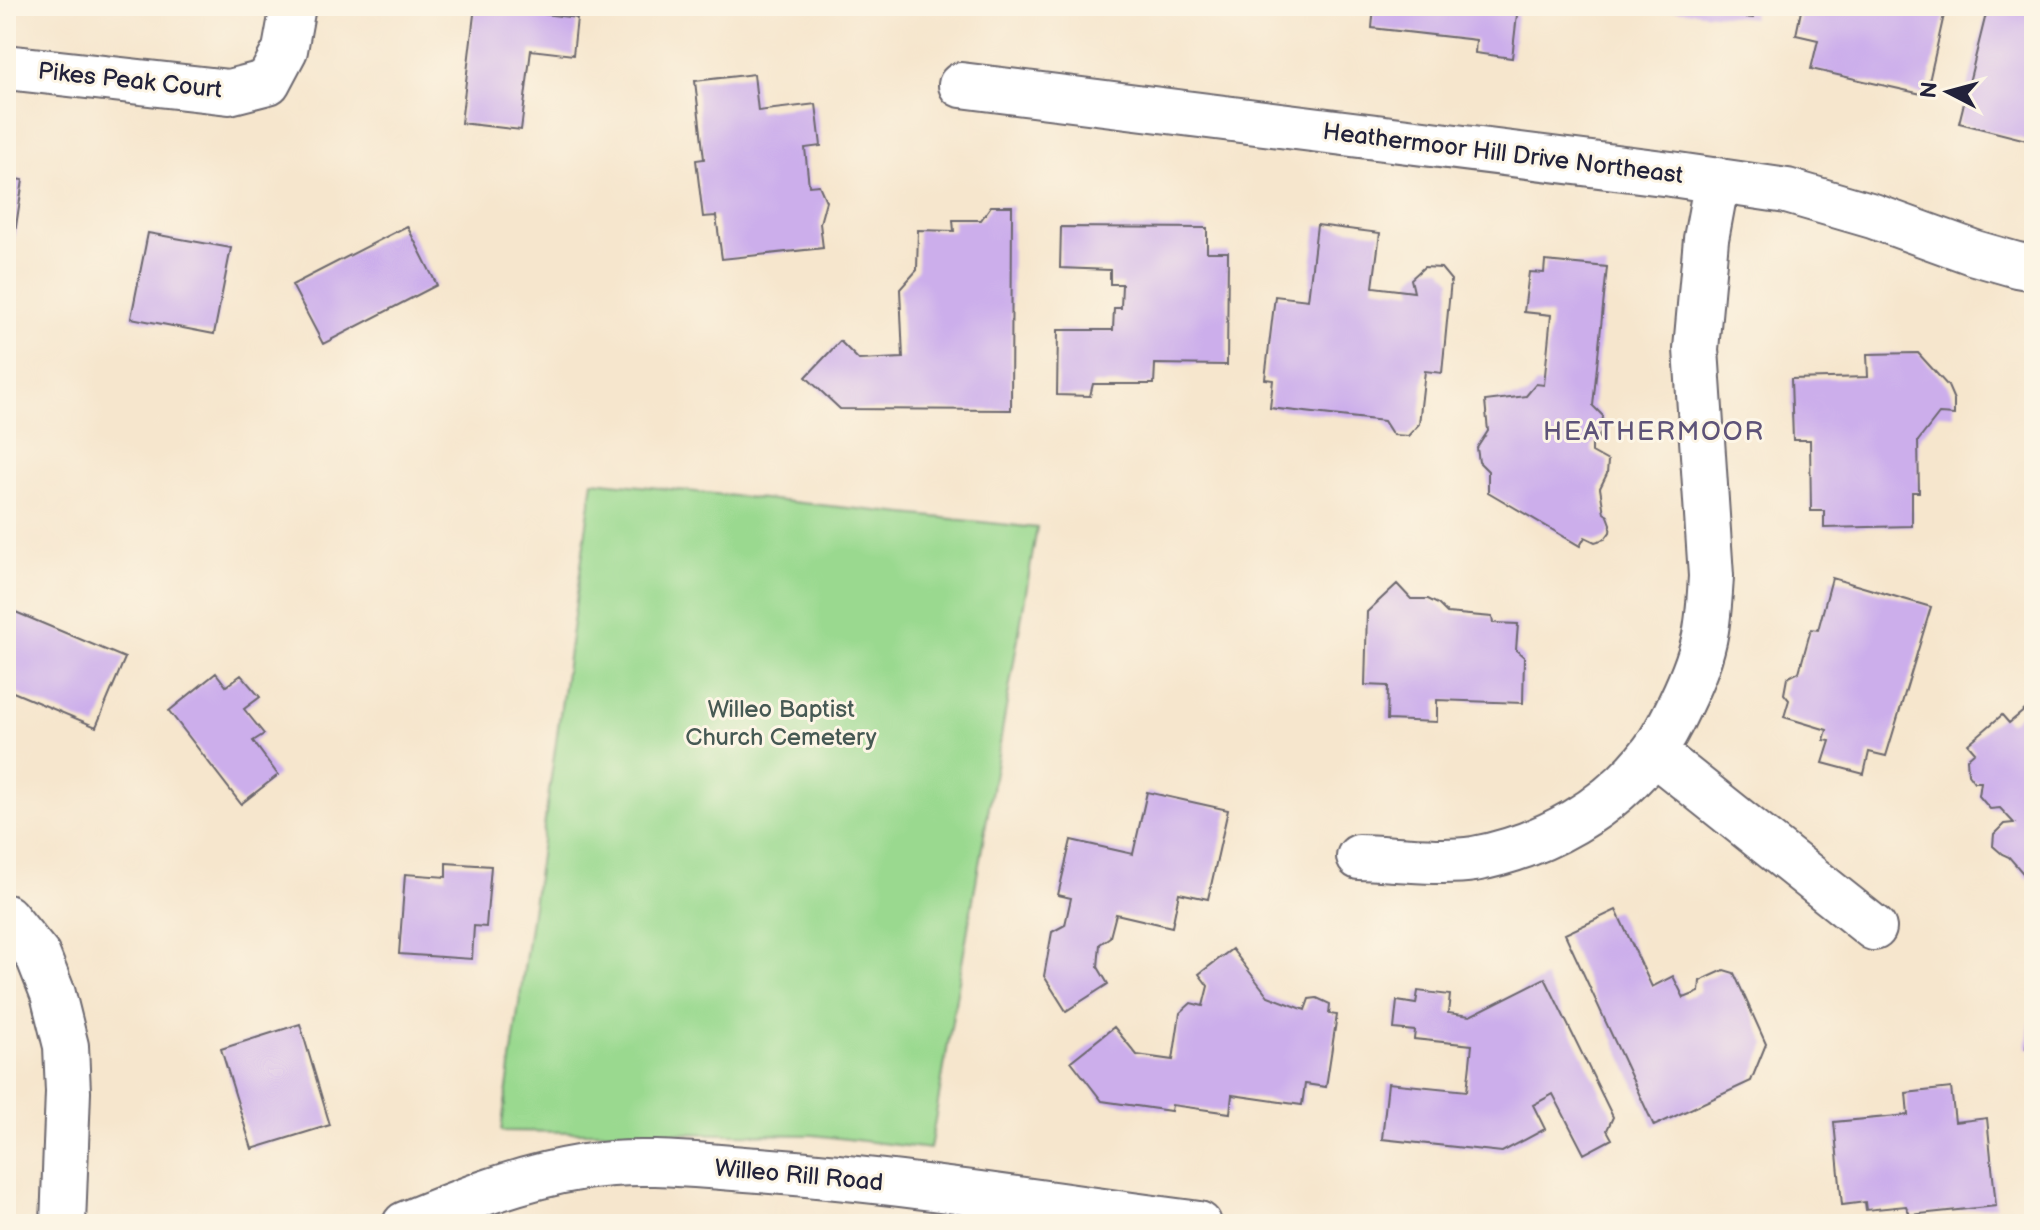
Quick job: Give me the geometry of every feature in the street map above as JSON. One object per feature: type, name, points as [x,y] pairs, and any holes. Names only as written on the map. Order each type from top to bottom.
[{"type":"street","name":"Pikes Peak Court","points":[[6,67],[229,92],[268,82],[285,50],[293,6]]},
{"type":"street","name":"Heathermoor Hill Drive Northeast","points":[[961,85],[1787,191],[1873,216],[1975,253],[2034,268]]},
{"type":"street","points":[[1359,857],[1471,859],[1537,841],[1577,821],[1621,786],[1653,752],[1664,734],[1687,688],[1706,633],[1710,605],[1711,576],[1696,349],[1706,239],[1717,180]]},
{"type":"street","points":[[1653,752],[1874,928]]},
{"type":"street","points":[[6,917],[38,956],[53,994],[66,1046],[68,1092],[63,1224]]},
{"type":"street","name":"Willeo Rill Road","points":[[405,1224],[519,1180],[585,1167],[638,1164],[825,1175],[1199,1224]]},
{"type":"green space","name":"Willeo Baptist Church Cemetery","points":[[593,481],[1037,528],[930,1149],[813,1135],[501,1131]]},
{"type":"building","points":[[475,6],[577,18],[573,55],[531,50],[521,130],[461,123]]},
{"type":"building","points":[[1374,6],[1518,6],[1512,58],[1475,53],[1476,40],[1372,28]]},
{"type":"building","points":[[1653,6],[1754,6],[1753,18]]},
{"type":"building","points":[[1802,6],[1946,6],[1926,95],[1811,69],[1818,40],[1796,35]]},
{"type":"building","points":[[1988,6],[2034,6],[2034,142],[1959,123]]},
{"type":"building","points":[[754,74],[758,111],[816,104],[821,146],[805,148],[809,186],[819,185],[826,201],[820,223],[823,248],[722,259],[716,216],[703,217],[696,160],[704,159],[695,81]]},
{"type":"building","points":[[6,178],[23,180],[10,266],[6,266]]},
{"type":"building","points":[[991,206],[1012,206],[1011,410],[840,409],[806,377],[840,341],[859,360],[903,358],[900,289],[917,270],[918,230],[954,231],[953,220],[981,220]]},
{"type":"building","points":[[1317,225],[1380,233],[1373,287],[1414,292],[1411,279],[1424,267],[1441,268],[1451,280],[1442,373],[1425,371],[1419,424],[1408,436],[1393,435],[1384,421],[1270,408],[1273,380],[1265,379],[1275,296],[1308,300]]},
{"type":"building","points":[[407,226],[437,285],[323,344],[292,285]]},
{"type":"building","points":[[1061,227],[1207,228],[1207,252],[1228,252],[1227,365],[1155,364],[1154,384],[1093,384],[1090,396],[1057,395],[1058,330],[1113,330],[1114,308],[1121,308],[1122,284],[1110,284],[1110,270],[1060,268]]},
{"type":"building","points":[[148,233],[231,248],[214,334],[131,318]]},
{"type":"building","points":[[1545,261],[1607,267],[1593,406],[1603,416],[1602,429],[1592,445],[1592,452],[1608,461],[1607,474],[1600,488],[1604,513],[1611,524],[1605,539],[1595,542],[1585,537],[1580,546],[1488,492],[1488,471],[1479,462],[1477,448],[1488,431],[1485,401],[1526,396],[1536,384],[1544,385],[1551,315],[1524,312],[1529,272],[1544,273]]},
{"type":"building","points":[[1918,353],[1948,386],[1954,400],[1954,415],[1939,414],[1918,441],[1919,492],[1912,492],[1912,526],[1824,528],[1824,511],[1811,511],[1810,440],[1793,440],[1791,379],[1868,377],[1867,354]]},
{"type":"building","points":[[1832,578],[1931,607],[1886,756],[1869,752],[1864,774],[1823,763],[1830,741],[1824,740],[1827,730],[1784,717],[1789,700],[1784,694],[1787,678],[1799,672],[1811,629],[1818,630]]},
{"type":"building","points":[[1397,584],[1411,599],[1428,599],[1447,613],[1492,617],[1493,623],[1518,624],[1516,650],[1524,657],[1523,703],[1437,700],[1437,722],[1387,720],[1388,686],[1365,685],[1367,612]]},
{"type":"building","points":[[6,608],[125,658],[96,727],[6,689]]},
{"type":"building","points":[[216,673],[226,686],[241,675],[260,697],[244,709],[264,734],[253,741],[278,775],[241,804],[169,711]]},
{"type":"building","points":[[2032,704],[2034,873],[2028,879],[2009,857],[1993,846],[1994,834],[2004,824],[2014,823],[2000,808],[1990,809],[1979,796],[1981,782],[1974,782],[1968,774],[1967,759],[1975,752],[1968,744],[2002,715],[2009,723]]},
{"type":"building","points":[[1147,792],[1228,810],[1208,899],[1179,893],[1172,927],[1116,914],[1110,937],[1100,944],[1098,967],[1108,984],[1066,1011],[1044,976],[1052,932],[1065,925],[1071,898],[1058,895],[1071,840],[1133,854]]},
{"type":"building","points":[[446,863],[491,866],[486,927],[474,926],[472,959],[399,954],[405,874],[446,877]]},
{"type":"building","points":[[1616,910],[1652,987],[1673,976],[1684,998],[1699,992],[1700,981],[1724,970],[1734,973],[1766,1044],[1751,1081],[1654,1126],[1565,934]]},
{"type":"building","points":[[1232,949],[1268,996],[1305,1010],[1309,999],[1317,998],[1330,1004],[1329,1014],[1337,1015],[1326,1087],[1305,1084],[1302,1105],[1232,1095],[1230,1113],[1172,1105],[1171,1111],[1102,1101],[1071,1061],[1114,1027],[1137,1055],[1173,1060],[1180,1013],[1191,1003],[1203,1006],[1208,986],[1199,974]]},
{"type":"building","points":[[1545,978],[1613,1117],[1607,1130],[1612,1139],[1584,1154],[1553,1094],[1533,1105],[1545,1129],[1502,1152],[1382,1139],[1388,1083],[1467,1091],[1472,1045],[1414,1039],[1415,1031],[1394,1029],[1397,1001],[1416,1004],[1418,991],[1450,995],[1448,1013],[1470,1016]]},
{"type":"building","points":[[2034,1007],[2034,1049],[2026,1048]]},
{"type":"building","points":[[300,1024],[330,1125],[252,1149],[221,1049]]},
{"type":"building","points":[[1951,1088],[1955,1122],[1987,1118],[1996,1206],[1910,1215],[1906,1206],[1866,1210],[1865,1202],[1842,1205],[1834,1122],[1908,1115],[1906,1093]]},
{"type":"district","name":"HEATHERMOOR","points":[[1654,431]]}]
